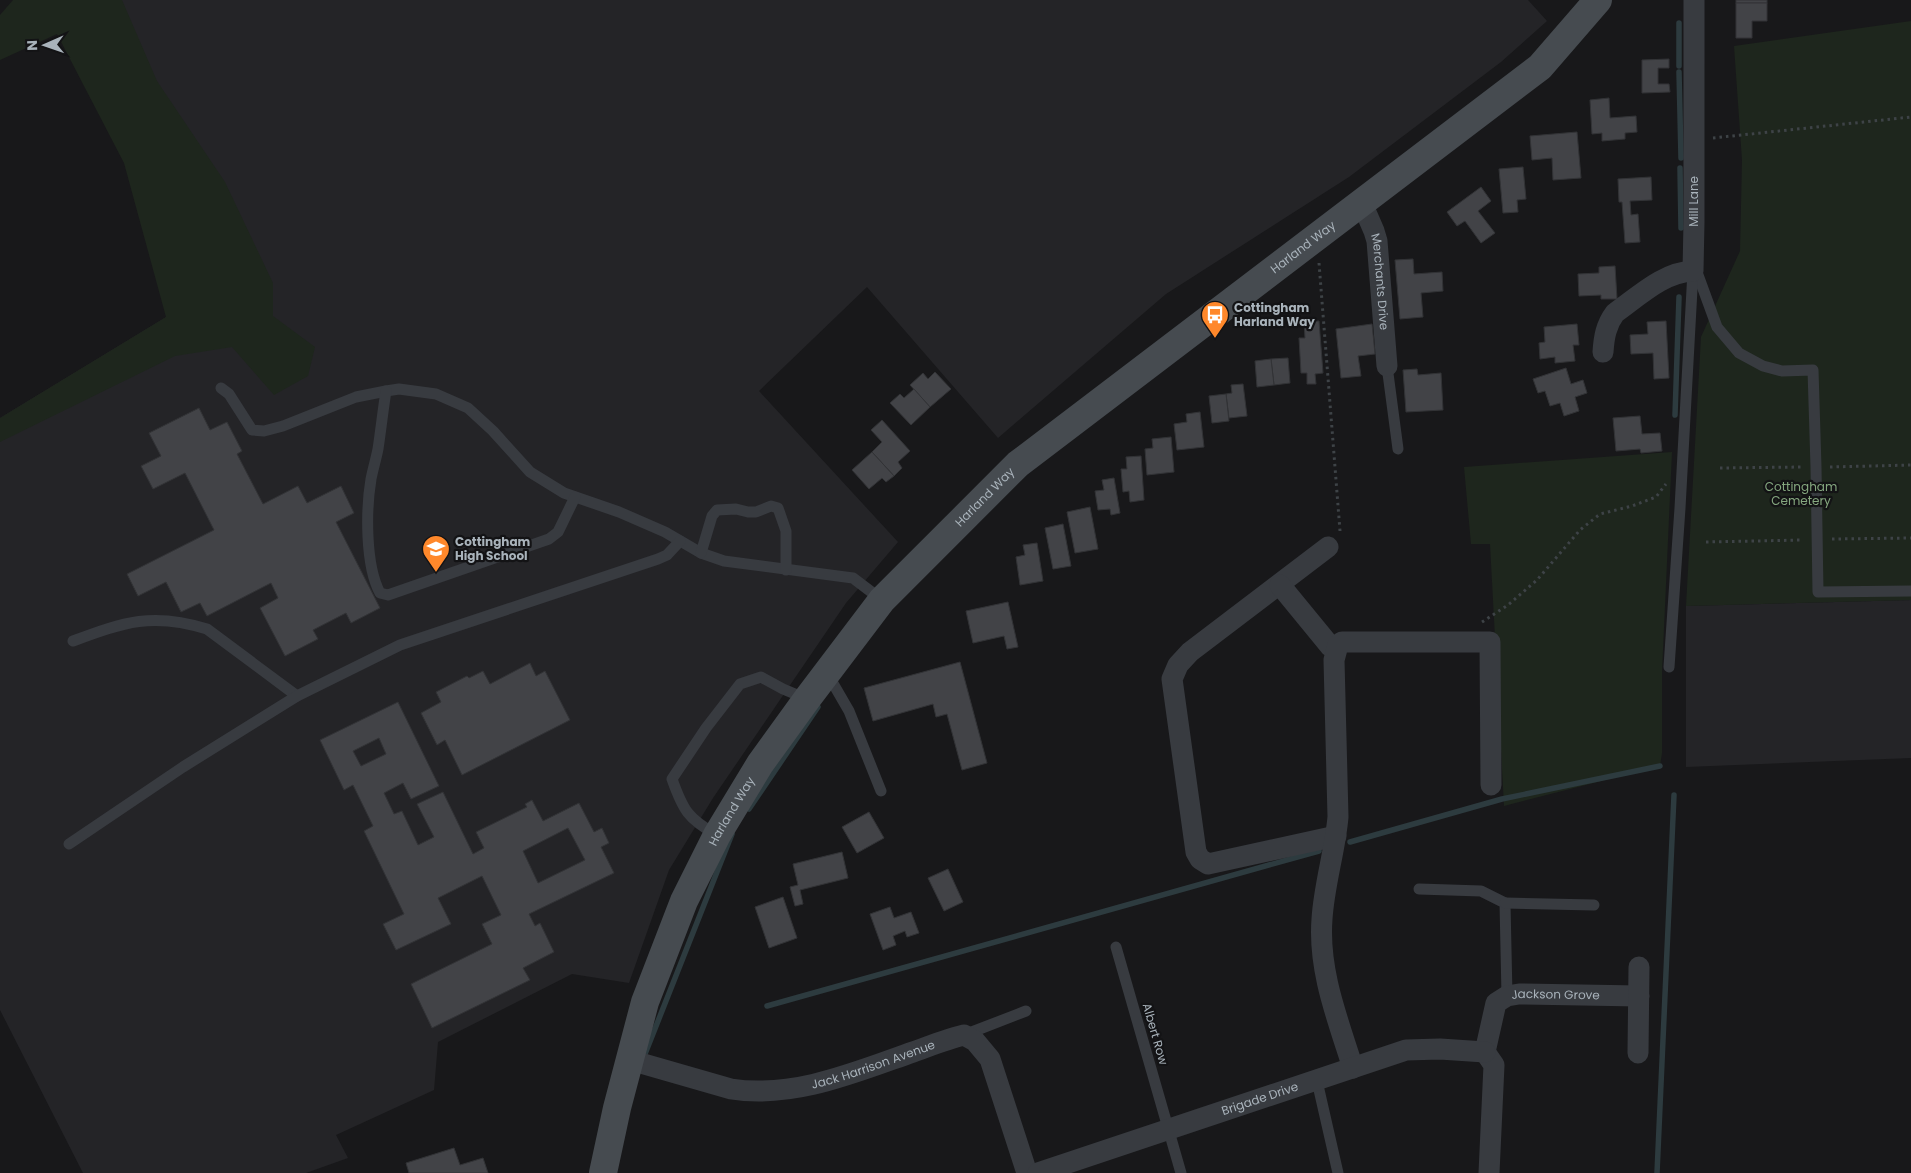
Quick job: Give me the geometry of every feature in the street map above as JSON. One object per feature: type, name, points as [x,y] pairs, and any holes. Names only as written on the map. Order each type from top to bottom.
[{"type":"main road","name":"Harland Way","points":[[603,1173],[645,1002],[684,901],[717,835],[760,764],[882,600],[1018,464],[1361,201],[1540,67],[1598,0]]},
{"type":"street","name":"Mill Lane","points":[[1693,271],[1694,0]]},
{"type":"street","name":"Merchants Drive","points":[[1361,201],[1377,241],[1387,366]]},
{"type":"street","points":[[1603,352],[1604,336],[1615,313],[1668,276],[1693,271]]},
{"type":"street","points":[[1328,547],[1190,652],[1178,665],[1172,679],[1196,852],[1200,859],[1208,864],[1336,836]]},
{"type":"street","points":[[1280,585],[1330,646],[1336,650]]},
{"type":"street","points":[[1353,1068],[1325,971],[1322,945],[1325,890],[1338,817],[1334,660],[1338,645],[1342,642],[1490,642],[1490,785]]},
{"type":"street","points":[[1638,1053],[1639,967]]},
{"type":"street","name":"Jackson Grove","points":[[1485,1052],[1496,1003],[1507,996],[1519,994],[1639,996]]},
{"type":"street","points":[[964,1035],[975,1041],[990,1059],[1027,1173]]},
{"type":"street","name":"Jack Harrison Avenue","points":[[630,1060],[731,1089],[764,1091],[790,1089],[832,1079],[964,1035]]},
{"type":"street","name":"Brigade Drive","points":[[1038,1173],[1406,1050],[1440,1049],[1485,1052]]},
{"type":"street","points":[[1485,1052],[1494,1065],[1489,1173]]},
{"type":"lane","points":[[1669,667],[1683,464],[1693,271]]},
{"type":"lane","points":[[1693,271],[1698,275],[1717,327],[1739,353],[1764,366],[1782,371],[1813,370],[1818,592],[1911,591]]},
{"type":"lane","points":[[1387,366],[1398,449]]},
{"type":"lane","points":[[221,388],[229,394],[252,430],[259,431],[283,426],[356,397],[400,389],[436,394],[468,408],[530,472],[564,493],[619,512],[665,532],[701,553],[724,561],[852,578],[882,600]]},
{"type":"lane","points":[[386,391],[378,450],[371,480],[368,519],[369,543],[376,585],[380,593],[388,594],[549,539],[558,532],[575,497]]},
{"type":"lane","points":[[701,553],[712,516],[717,510],[756,512],[771,506],[778,508],[786,531],[786,570]]},
{"type":"lane","points":[[69,844],[190,762],[296,696],[400,645],[658,560],[667,555],[680,541]]},
{"type":"lane","points":[[73,641],[131,622],[170,620],[190,624],[207,629],[296,696]]},
{"type":"lane","points":[[827,673],[849,711],[882,791]]},
{"type":"lane","points":[[717,835],[696,823],[680,802],[672,779],[706,728],[740,684],[761,677],[807,699]]},
{"type":"lane","points":[[1419,889],[1481,891],[1505,903],[1594,905]]},
{"type":"lane","points":[[1505,903],[1507,996]]},
{"type":"lane","name":"Albert Row","points":[[1116,947],[1182,1173]]},
{"type":"lane","points":[[964,1035],[1026,1011]]},
{"type":"lane","points":[[1316,1081],[1338,1173]]},
{"type":"path","points":[[1694,140],[1911,117]]},
{"type":"path","points":[[1317,235],[1340,533],[1328,547]]},
{"type":"path","points":[[1452,642],[1508,605],[1537,580],[1580,530],[1600,514],[1632,506],[1656,497],[1683,464]]},
{"type":"shaded area","name":"Cottingham High School","points":[[73,0],[1528,0],[1547,21],[1501,62],[1349,177],[1166,294],[998,438],[867,287],[759,391],[898,542],[846,603],[713,798],[669,870],[629,983],[572,974],[438,1042],[434,1090],[336,1135],[348,1158],[306,1173],[83,1173],[0,1010],[0,418],[237,274]]},
{"type":"shaded area","points":[[1911,600],[1911,758],[1686,767],[1686,606]]},
{"type":"green space","points":[[13,0],[122,0],[157,81],[225,182],[273,283],[273,316],[315,347],[308,376],[274,395],[232,347],[175,356],[0,442],[0,418],[166,317],[124,163],[57,34],[0,60],[0,15]]},
{"type":"green space","name":"Cottingham Cemetery","points":[[1911,21],[1911,600],[1686,606],[1701,337],[1740,251],[1742,160],[1734,46]]},
{"type":"green space","points":[[1672,452],[1662,672],[1662,753],[1660,766],[1504,806],[1490,544],[1471,544],[1464,467]]},
{"type":"building","points":[[1736,0],[1767,0],[1767,3],[1736,3]]},
{"type":"building","points":[[1736,3],[1767,3],[1767,21],[1752,21],[1752,38],[1736,38]]},
{"type":"building","points":[[1669,59],[1669,68],[1658,68],[1658,84],[1669,84],[1670,92],[1642,93],[1642,60]]},
{"type":"building","points":[[1609,98],[1610,118],[1636,116],[1637,132],[1625,133],[1625,139],[1602,141],[1602,133],[1592,134],[1590,100]]},
{"type":"building","points":[[1577,132],[1581,178],[1553,180],[1552,158],[1532,160],[1530,136]]},
{"type":"building","points":[[1523,167],[1526,199],[1517,200],[1518,212],[1503,213],[1499,169]]},
{"type":"building","points":[[1651,177],[1652,200],[1630,201],[1631,215],[1638,214],[1640,242],[1625,243],[1622,202],[1619,202],[1618,179]]},
{"type":"building","points":[[1481,187],[1491,201],[1478,211],[1495,233],[1481,243],[1465,221],[1457,226],[1447,212]]},
{"type":"building","points":[[1413,259],[1414,274],[1442,272],[1443,291],[1421,293],[1423,317],[1400,319],[1395,260]]},
{"type":"building","points":[[1615,266],[1617,299],[1601,299],[1601,295],[1579,296],[1578,274],[1599,273],[1599,267]]},
{"type":"building","points":[[1319,321],[1323,373],[1315,374],[1316,384],[1307,384],[1307,373],[1301,373],[1299,338],[1305,338],[1304,322]]},
{"type":"building","points":[[1666,321],[1669,378],[1654,379],[1653,353],[1631,354],[1630,335],[1648,334],[1647,322]]},
{"type":"building","points":[[1372,324],[1375,354],[1358,356],[1361,376],[1341,378],[1336,329]]},
{"type":"building","points":[[1577,324],[1579,345],[1573,345],[1575,361],[1555,363],[1555,357],[1540,359],[1539,343],[1545,342],[1544,327]]},
{"type":"building","points":[[1288,358],[1290,383],[1274,385],[1271,359]]},
{"type":"building","points":[[1271,359],[1274,385],[1257,387],[1255,361]]},
{"type":"building","points":[[1566,368],[1571,384],[1583,380],[1587,393],[1575,397],[1579,411],[1564,416],[1560,403],[1550,406],[1545,391],[1538,393],[1533,379]]},
{"type":"building","points":[[1417,369],[1418,375],[1441,373],[1443,410],[1406,412],[1403,370]]},
{"type":"building","points":[[935,372],[951,389],[930,407],[910,385],[923,373],[928,379]]},
{"type":"building","points":[[1243,384],[1247,416],[1229,418],[1226,394],[1232,393],[1231,385]]},
{"type":"building","points":[[914,389],[930,407],[911,425],[890,403],[900,394],[904,398]]},
{"type":"building","points":[[1226,394],[1229,421],[1212,423],[1209,396]]},
{"type":"building","points":[[199,408],[210,430],[227,422],[242,451],[237,454],[263,504],[298,486],[307,503],[341,486],[354,513],[336,522],[380,608],[351,623],[346,613],[313,630],[318,639],[285,656],[260,608],[278,598],[271,583],[207,616],[200,603],[181,612],[166,582],[138,596],[127,574],[214,530],[185,473],[153,489],[141,466],[161,456],[149,433]]},
{"type":"building","points":[[1200,412],[1204,447],[1177,450],[1174,424],[1187,422],[1186,414]]},
{"type":"building","points":[[1640,416],[1642,434],[1660,433],[1662,451],[1641,453],[1640,449],[1616,451],[1613,418]]},
{"type":"building","points":[[882,420],[910,451],[898,462],[902,468],[894,476],[872,452],[882,442],[871,430]]},
{"type":"building","points":[[1171,437],[1174,472],[1147,475],[1145,449],[1153,448],[1152,439]]},
{"type":"building","points":[[872,452],[894,476],[886,482],[882,478],[869,489],[852,470]]},
{"type":"building","points":[[1141,456],[1144,500],[1130,502],[1129,491],[1123,492],[1121,469],[1127,469],[1126,457]]},
{"type":"building","points":[[1114,478],[1120,513],[1111,515],[1110,509],[1098,510],[1095,491],[1104,490],[1102,480]]},
{"type":"building","points":[[1090,507],[1098,549],[1075,553],[1067,512]]},
{"type":"building","points":[[1063,524],[1071,566],[1053,569],[1045,528]]},
{"type":"building","points":[[1037,543],[1043,581],[1020,585],[1016,557],[1025,555],[1023,545]]},
{"type":"building","points":[[1008,602],[1018,647],[1007,649],[1004,636],[973,643],[966,611]]},
{"type":"building","points":[[960,662],[987,763],[962,770],[947,714],[936,717],[933,704],[873,721],[864,688]]},
{"type":"building","points":[[530,663],[536,676],[545,671],[570,720],[462,775],[445,740],[437,745],[421,713],[441,702],[436,692],[467,676],[469,678],[483,671],[490,684]]},
{"type":"building","points":[[398,702],[439,786],[411,799],[403,783],[384,793],[394,814],[402,811],[418,845],[434,837],[417,804],[443,792],[473,854],[484,848],[476,832],[527,807],[525,804],[532,800],[543,821],[579,803],[594,832],[602,828],[609,843],[601,847],[614,873],[529,914],[535,926],[540,923],[554,952],[523,968],[530,980],[432,1028],[411,984],[492,944],[482,924],[501,915],[482,876],[438,898],[451,924],[396,950],[383,924],[404,914],[364,831],[373,826],[353,785],[344,790],[320,740]],"holes":[[[379,738],[386,754],[361,766],[353,751]],[[568,828],[585,860],[538,883],[523,851]]]},
{"type":"building","points":[[869,812],[884,838],[857,853],[842,827]]},
{"type":"building","points":[[842,852],[848,878],[800,890],[803,904],[795,906],[790,887],[798,885],[793,864]]},
{"type":"building","points":[[948,869],[963,902],[944,911],[928,878]]},
{"type":"building","points":[[783,897],[797,938],[769,948],[755,907]]},
{"type":"building","points":[[890,907],[894,918],[911,912],[919,933],[907,937],[905,931],[893,936],[896,945],[883,950],[870,914]]},
{"type":"building","points":[[454,1148],[460,1165],[483,1158],[488,1173],[409,1173],[406,1163]]},
{"type":"waterway","points":[[1679,23],[1679,66]]},
{"type":"waterway","points":[[1679,72],[1681,158]]},
{"type":"waterway","points":[[1680,168],[1681,228]]},
{"type":"waterway","points":[[1675,415],[1679,297]]},
{"type":"waterway","points":[[749,809],[818,707]]},
{"type":"waterway","points":[[1350,842],[1502,799],[1660,766]]},
{"type":"waterway","points":[[1657,1173],[1674,795]]},
{"type":"waterway","points":[[645,1054],[732,834]]},
{"type":"waterway","points":[[767,1006],[1319,851]]},
{"type":"place","name":"Cottingham Harland Way","points":[[1215,339]]},
{"type":"place","name":"Cottingham High School","points":[[436,573]]}]
